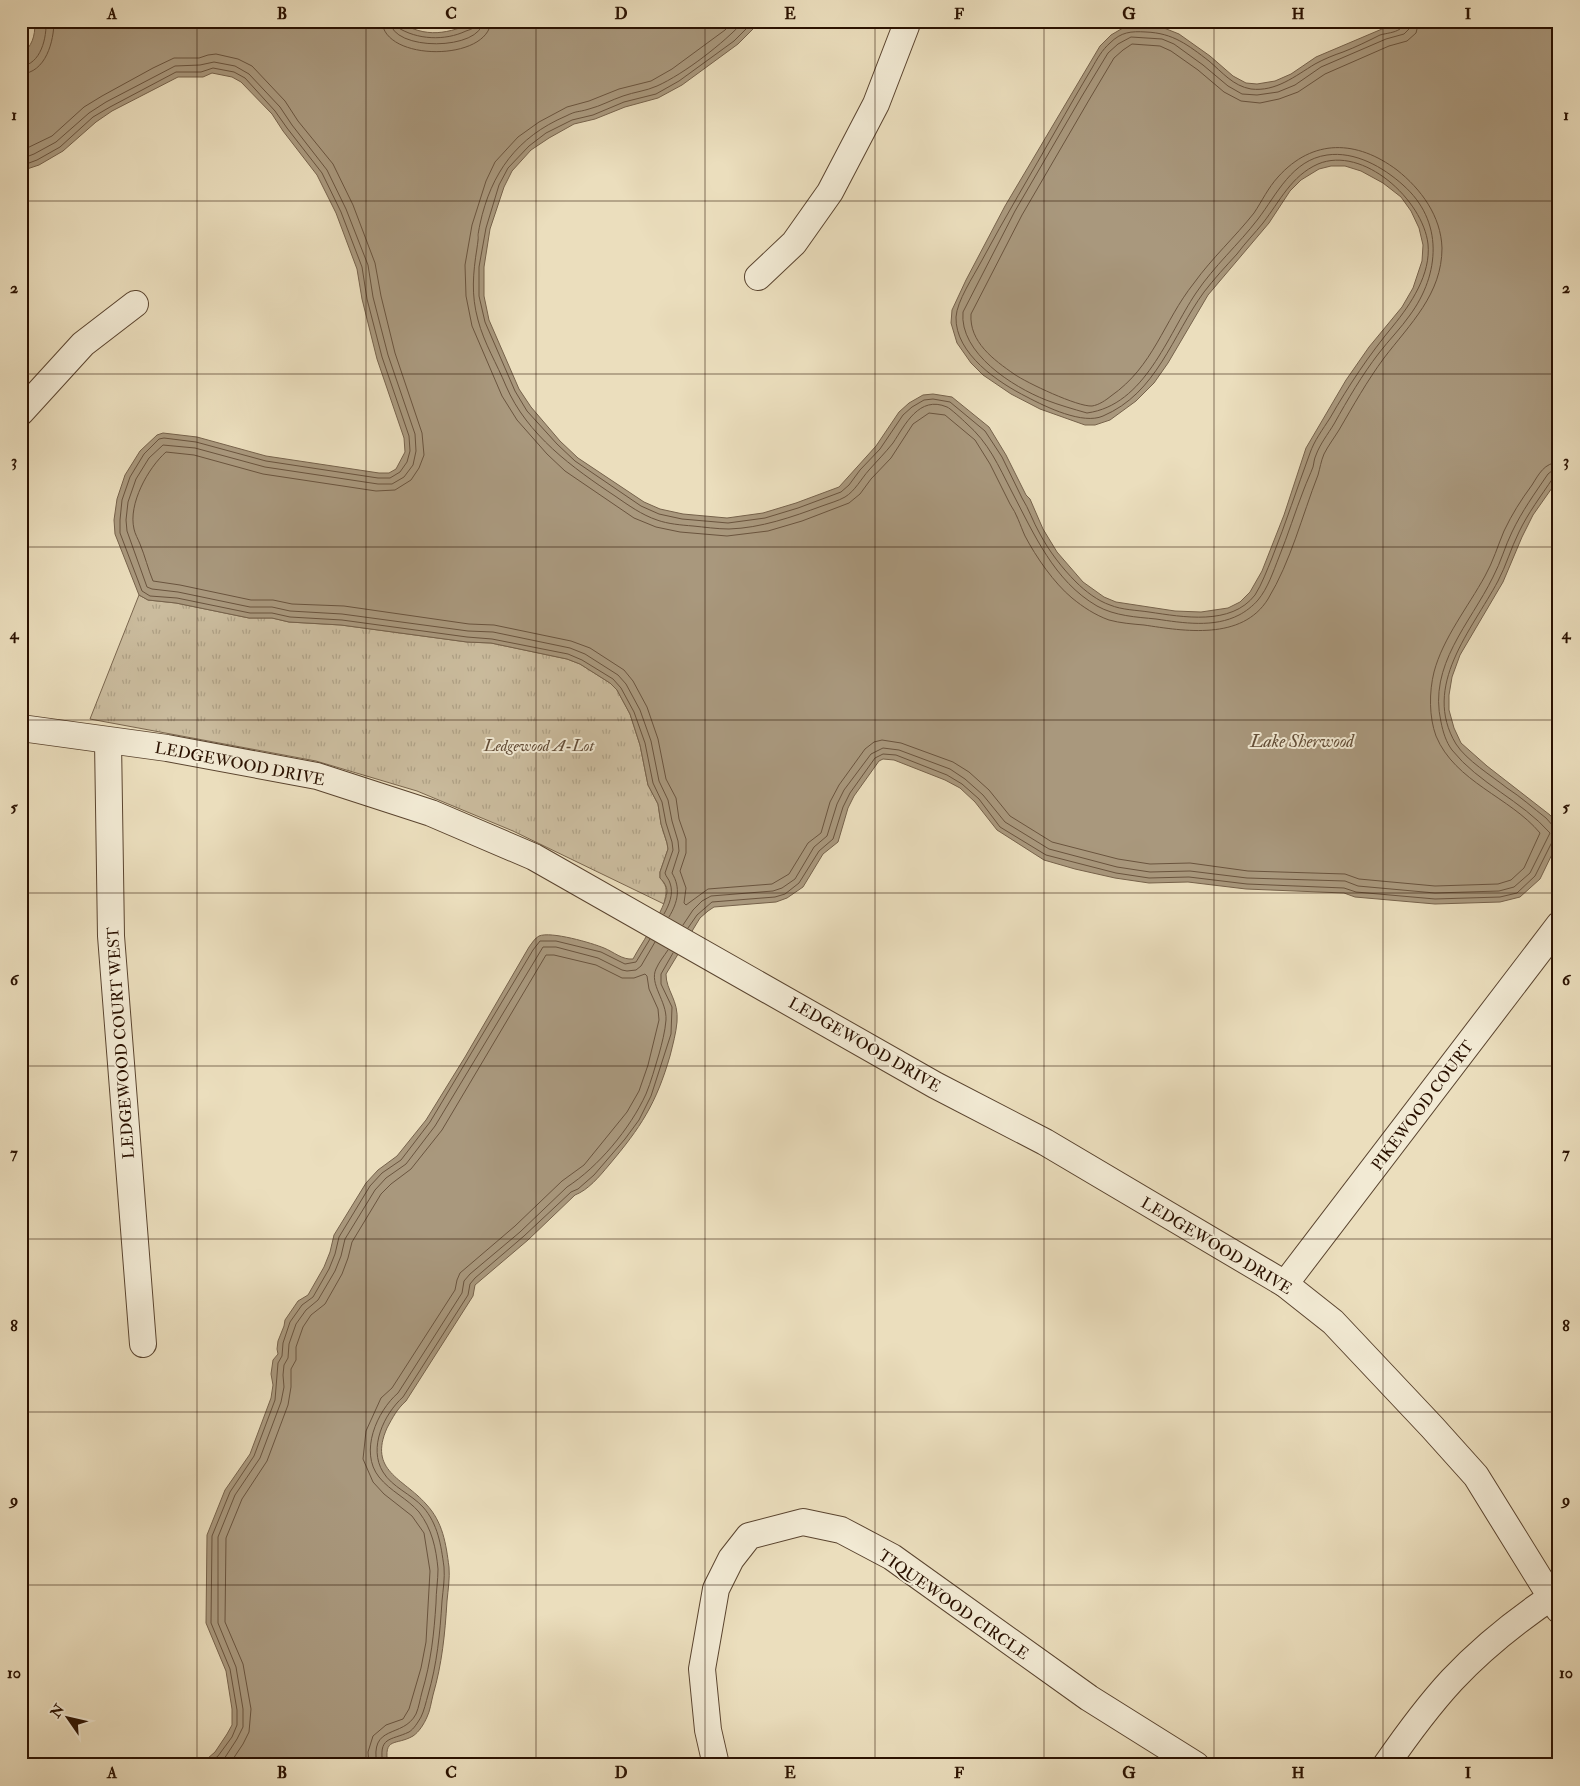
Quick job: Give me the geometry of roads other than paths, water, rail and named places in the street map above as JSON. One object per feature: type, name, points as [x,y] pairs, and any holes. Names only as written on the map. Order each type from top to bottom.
[{"type":"street","points":[[758,277],[794,243],[830,192],[876,104],[907,21]]},
{"type":"street","points":[[21,412],[83,344],[136,304]]},
{"type":"street","name":"LEDGEWOOD DRIVE","points":[[21,728],[167,748],[317,776],[431,813],[534,857],[936,1085],[1045,1142],[1284,1284],[1334,1322],[1476,1476],[1556,1600]]},
{"type":"street","name":"LEDGEWOOD COURT WEST","points":[[108,741],[111,936],[143,1344]]},
{"type":"street","name":"PIKEWOOD COURT","points":[[1284,1284],[1559,925]]},
{"type":"street","name":"TIQUEWOOD CIRCLE","points":[[716,1765],[708,1730],[702,1669],[716,1589],[731,1560],[749,1536],[803,1522],[840,1530],[892,1557],[1089,1698],[1196,1765]]},
{"type":"street","points":[[1386,1765],[1408,1734],[1452,1681],[1475,1658],[1556,1600]]},
{"type":"water","name":"Lake Sherwood","points":[[35,21],[398,21],[408,27],[437,33],[456,29],[477,21],[761,21],[738,44],[682,85],[658,98],[574,124],[531,150],[512,171],[504,187],[490,229],[484,267],[484,296],[489,320],[519,389],[531,407],[560,441],[578,458],[644,502],[660,509],[683,514],[727,518],[763,513],[839,487],[876,446],[899,412],[909,403],[923,395],[933,394],[952,397],[989,427],[1030,499],[1043,529],[1057,552],[1083,582],[1104,597],[1116,602],[1175,611],[1201,612],[1228,608],[1240,602],[1250,592],[1262,571],[1284,515],[1306,448],[1346,380],[1369,347],[1402,307],[1413,288],[1422,261],[1423,245],[1419,228],[1411,211],[1401,197],[1383,183],[1361,171],[1345,166],[1331,166],[1319,169],[1301,180],[1290,191],[1269,223],[1208,295],[1154,383],[1136,401],[1110,420],[1095,425],[1085,425],[1040,409],[1011,394],[983,375],[971,363],[957,343],[951,323],[952,310],[1005,206],[1100,46],[1111,35],[1128,25],[1164,28],[1179,34],[1210,56],[1233,76],[1246,83],[1257,84],[1275,81],[1291,74],[1316,57],[1382,29],[1407,21],[1559,21],[1559,478],[1533,515],[1503,582],[1460,655],[1452,677],[1449,695],[1449,710],[1461,743],[1487,766],[1550,815],[1557,823],[1558,842],[1540,879],[1520,897],[1500,902],[1435,904],[1355,897],[1344,893],[1246,889],[1188,882],[1149,883],[1115,878],[1044,860],[997,830],[975,802],[960,788],[945,780],[894,760],[883,759],[879,761],[854,796],[848,808],[838,842],[823,854],[803,887],[787,898],[776,902],[714,907],[700,918],[666,974],[676,1008],[677,1026],[665,1073],[653,1102],[639,1126],[593,1183],[575,1195],[528,1240],[475,1285],[473,1296],[387,1428],[382,1443],[382,1454],[385,1464],[432,1511],[440,1526],[445,1542],[449,1571],[443,1649],[429,1712],[423,1725],[413,1736],[392,1743],[389,1746],[387,1750],[388,1765],[200,1765],[215,1752],[232,1725],[232,1709],[226,1671],[206,1623],[207,1535],[225,1490],[250,1454],[271,1398],[273,1360],[278,1354],[278,1341],[285,1320],[298,1301],[308,1295],[324,1267],[334,1235],[366,1183],[378,1170],[397,1156],[426,1120],[536,938],[553,935],[572,938],[598,946],[625,958],[633,959],[658,917],[665,899],[667,890],[660,878],[660,872],[668,849],[667,843],[661,824],[658,804],[648,785],[640,745],[630,714],[617,690],[610,683],[580,664],[567,659],[491,643],[467,642],[341,625],[289,622],[272,618],[249,618],[176,603],[148,600],[139,595],[115,534],[114,520],[117,499],[125,475],[140,451],[157,435],[163,433],[197,437],[266,456],[379,473],[389,473],[396,469],[405,452],[404,438],[377,359],[362,299],[357,269],[336,213],[317,175],[272,114],[241,82],[232,77],[212,73],[203,77],[178,77],[112,111],[96,122],[63,151],[39,165],[21,171],[21,57],[32,41]]},
{"type":"park label","name":"Ledgewood A-Lot","points":[[539,745]]}]
